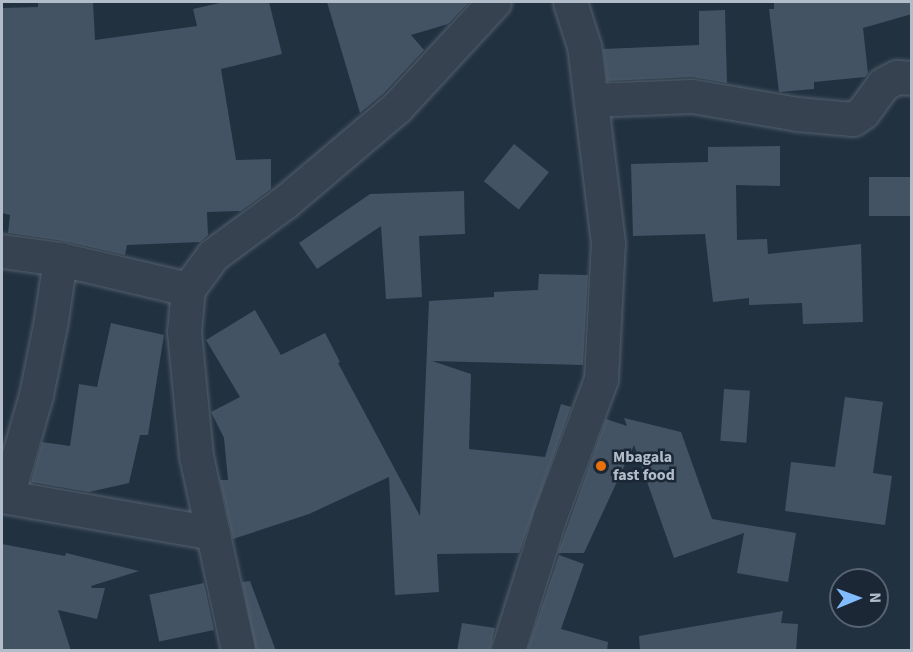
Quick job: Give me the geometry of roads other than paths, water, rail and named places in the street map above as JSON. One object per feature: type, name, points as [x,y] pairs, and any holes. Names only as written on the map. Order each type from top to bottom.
[{"type":"street","points":[[238,651],[196,456],[184,332],[188,289],[213,255],[285,202],[397,106],[494,2]]},
{"type":"street","points":[[508,651],[549,516],[601,379],[608,243],[584,46],[570,2]]},
{"type":"street","points":[[591,100],[692,96],[797,114],[852,119],[863,112],[883,84],[897,77],[912,78]]},
{"type":"street","points":[[2,251],[60,259],[188,289]]},
{"type":"street","points":[[60,259],[36,395],[4,496],[213,533]]},
{"type":"place","name":"Mbagala fast food","points":[[601,466]]}]
